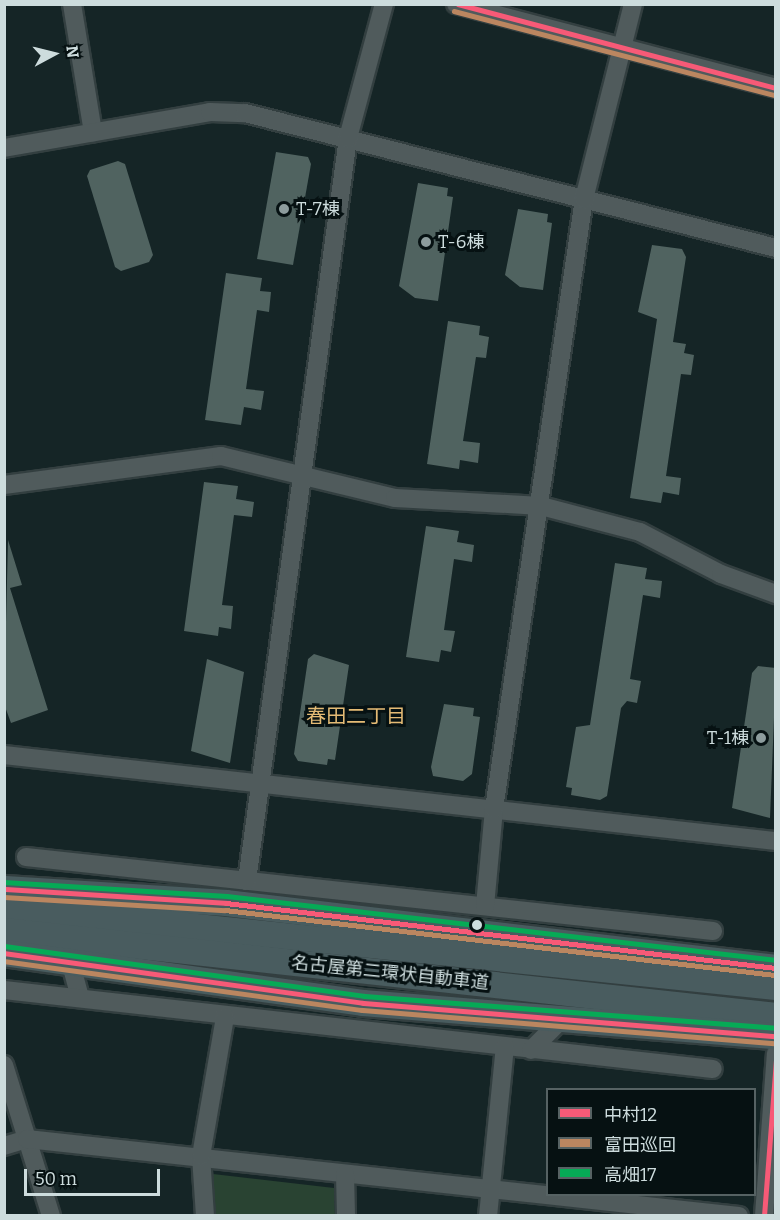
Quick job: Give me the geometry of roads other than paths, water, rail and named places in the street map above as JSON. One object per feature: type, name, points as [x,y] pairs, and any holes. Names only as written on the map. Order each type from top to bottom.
[{"type":"highway","points":[[4,889],[69,895],[226,903],[776,968]]},
{"type":"highway","name":"名古屋第二環状自動車道","points":[[4,907],[776,987]]},
{"type":"highway","name":"名古屋第二環状自動車道","points":[[4,931],[776,1016]]},
{"type":"highway","points":[[4,952],[71,964],[363,1004],[564,1017],[776,1036]]},
{"type":"street","points":[[72,4],[93,132]]},
{"type":"street","points":[[247,880],[257,782],[303,475],[348,138],[384,4]]},
{"type":"street","points":[[456,4],[776,88]]},
{"type":"street","points":[[485,906],[494,809],[541,506],[584,198],[633,4]]},
{"type":"street","points":[[4,148],[210,112],[245,113],[776,248]]},
{"type":"street","points":[[4,485],[221,456],[395,498],[541,506],[640,532],[721,574],[776,594]]},
{"type":"street","points":[[4,755],[776,841]]},
{"type":"street","points":[[26,857],[713,931]]},
{"type":"street","points":[[69,895],[101,865]]},
{"type":"street","points":[[590,918],[604,949]]},
{"type":"street","points":[[71,964],[80,999]]},
{"type":"street","points":[[4,990],[225,1017],[713,1069]]},
{"type":"street","points":[[205,1215],[201,1156],[225,1017]]},
{"type":"street","points":[[531,1050],[564,1017]]},
{"type":"street","points":[[488,1215],[487,1191],[506,1047]]},
{"type":"street","points":[[764,1215],[776,1053]]},
{"type":"street","points":[[4,1065],[51,1215]]},
{"type":"street","points":[[4,1146],[27,1139],[201,1156],[624,1210],[739,1215]]},
{"type":"street","points":[[345,1174],[346,1215]]},
{"type":"place","name":"T-7棟","points":[[284,209]]},
{"type":"place","name":"T-6棟","points":[[426,242]]},
{"type":"place","name":"T-1棟","points":[[761,738]]},
{"type":"district","name":"春田二丁目","points":[[356,716]]}]
